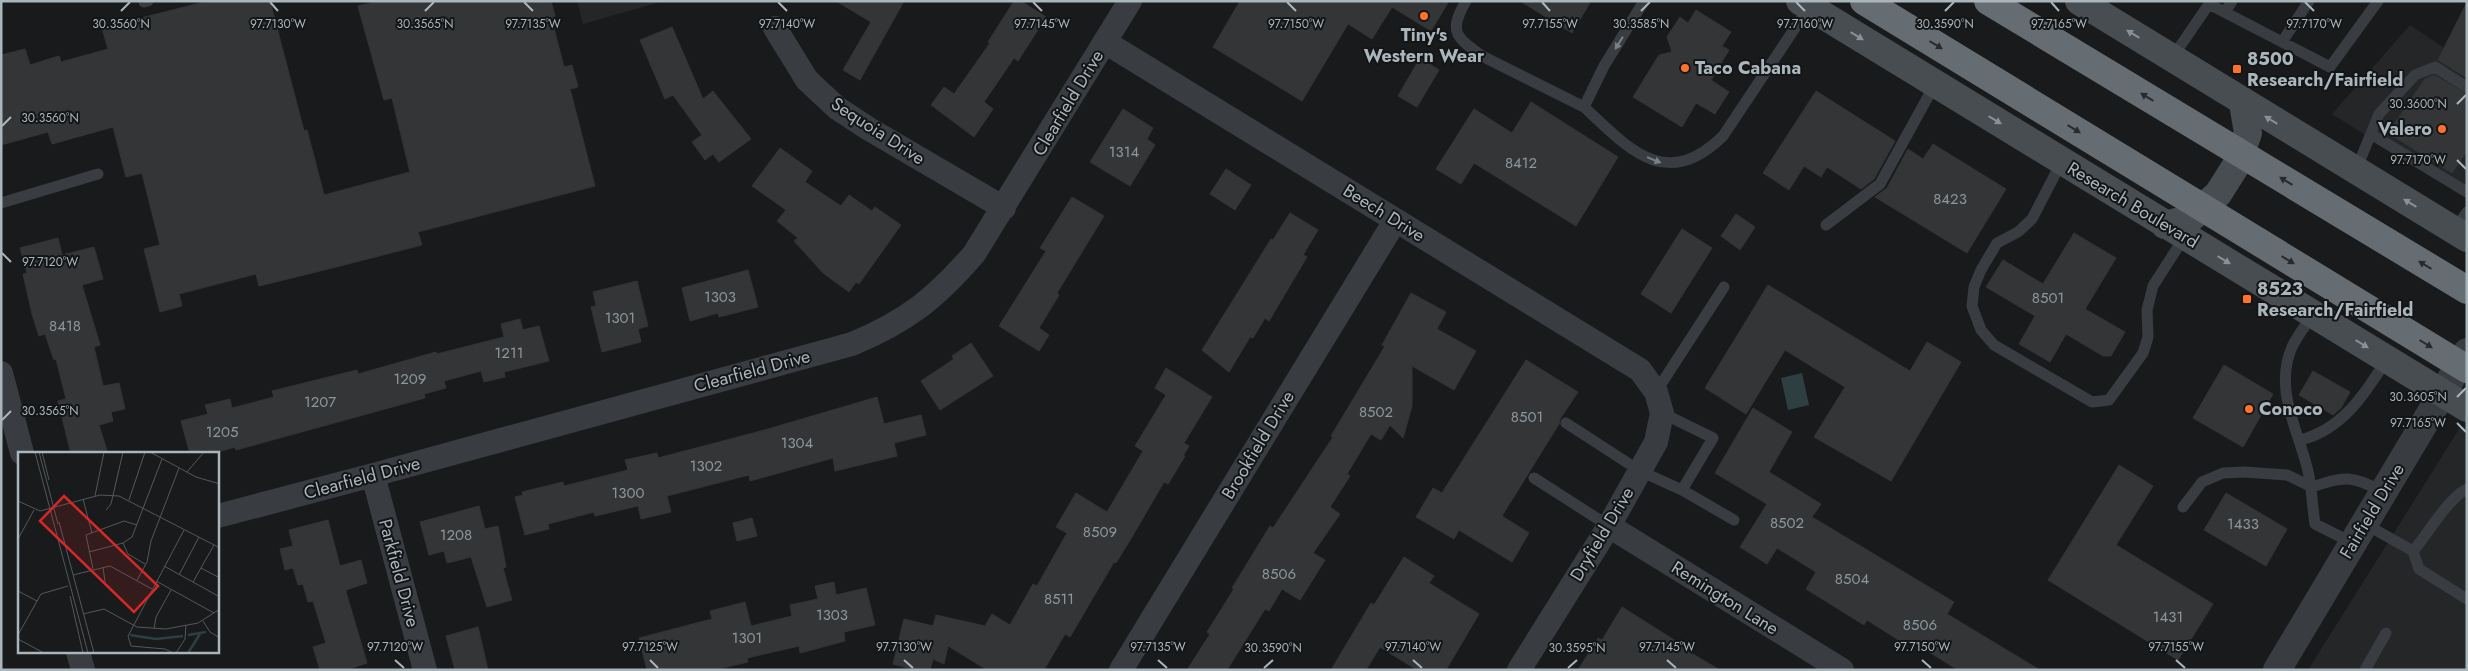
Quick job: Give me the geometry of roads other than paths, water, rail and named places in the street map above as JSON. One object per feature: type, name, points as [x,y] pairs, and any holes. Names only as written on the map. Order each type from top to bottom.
[{"type":"highway","points":[[1864,1],[2467,369]]},
{"type":"highway","points":[[1988,1],[2467,290]]},
{"type":"main road","points":[[2079,1],[2243,103],[2356,170],[2463,227]]},
{"type":"main road","name":"Research Boulevard","points":[[1805,4],[2467,408]]},
{"type":"main road","points":[[2175,230],[2218,194],[2237,164],[2248,133],[2243,103]]},
{"type":"street","name":"Clearfield Drive","points":[[219,516],[852,344],[885,330],[912,314],[944,288],[974,254],[1130,1]]},
{"type":"street","name":"Sequoia Drive","points":[[775,28],[808,80],[837,108],[868,129],[1004,208]]},
{"type":"street","name":"Beech Drive","points":[[1104,42],[1640,370],[1659,402]]},
{"type":"street","name":"Brookfield Drive","points":[[1121,670],[1395,221]]},
{"type":"street","name":"Fairfield Drive","points":[[2277,670],[2467,352]]},
{"type":"street","points":[[1,373],[21,452]]},
{"type":"street","name":"Dryfield Drive","points":[[1519,670],[1609,526],[1656,442],[1659,402]]},
{"type":"street","name":"Parkfield Drive","points":[[373,475],[426,670]]},
{"type":"street","name":"Remington Lane","points":[[1609,526],[1842,670]]},
{"type":"street","points":[[79,654],[83,670]]},
{"type":"lane","points":[[1466,1],[1456,19],[1456,29],[1467,46],[1482,56],[1584,107],[1632,151],[1665,164],[1685,160],[1708,151],[1723,136],[1805,4]]},
{"type":"lane","points":[[1584,107],[1604,66],[1644,1]]},
{"type":"lane","points":[[2226,12],[2232,1]]},
{"type":"lane","points":[[2282,42],[2309,1]]},
{"type":"lane","points":[[2172,58],[2208,2],[2330,67],[2378,1]]},
{"type":"lane","points":[[2356,170],[2379,114],[2415,75],[2435,67],[2467,87]]},
{"type":"lane","points":[[1826,225],[1880,184],[1936,84]]},
{"type":"lane","points":[[2371,134],[2467,192]]},
{"type":"lane","points":[[2062,161],[2032,219],[2018,232],[1997,244],[1974,287],[1972,306],[1980,330],[1994,345],[2092,402],[2109,400],[2143,353],[2148,337],[2147,310],[2153,286],[2175,230]]},
{"type":"lane","points":[[1,203],[98,174]]},
{"type":"lane","points":[[1682,490],[1713,438],[1659,402],[1724,287]]},
{"type":"lane","points":[[2313,314],[2292,347],[2285,390],[2290,418],[2300,440],[2312,486],[2315,524],[2358,534],[2412,551]]},
{"type":"lane","points":[[2300,440],[2315,437],[2354,408],[2387,359]]},
{"type":"lane","points":[[1566,423],[1640,470],[1682,490],[1734,520]]},
{"type":"lane","points":[[2183,507],[2202,482],[2223,473],[2244,472],[2286,475],[2312,486],[2344,477],[2365,482],[2383,492]]},
{"type":"lane","points":[[1534,478],[1609,526]]},
{"type":"lane","points":[[2412,551],[2428,533],[2444,509],[2467,489]]},
{"type":"lane","points":[[2412,551],[2419,568],[2467,599]]},
{"type":"lane","points":[[2365,670],[2386,633]]},
{"type":"place","name":"Tiny's Western Wear","points":[[1424,16]]},
{"type":"place","name":"Taco Cabana","points":[[1685,68]]},
{"type":"place","name":"8500 Research/Fairfield","points":[[2237,69]]},
{"type":"place","name":"Valero","points":[[2442,129]]},
{"type":"place","name":"8523 Research/Fairfield","points":[[2247,299]]},
{"type":"place","name":"Conoco","points":[[2249,409]]}]
